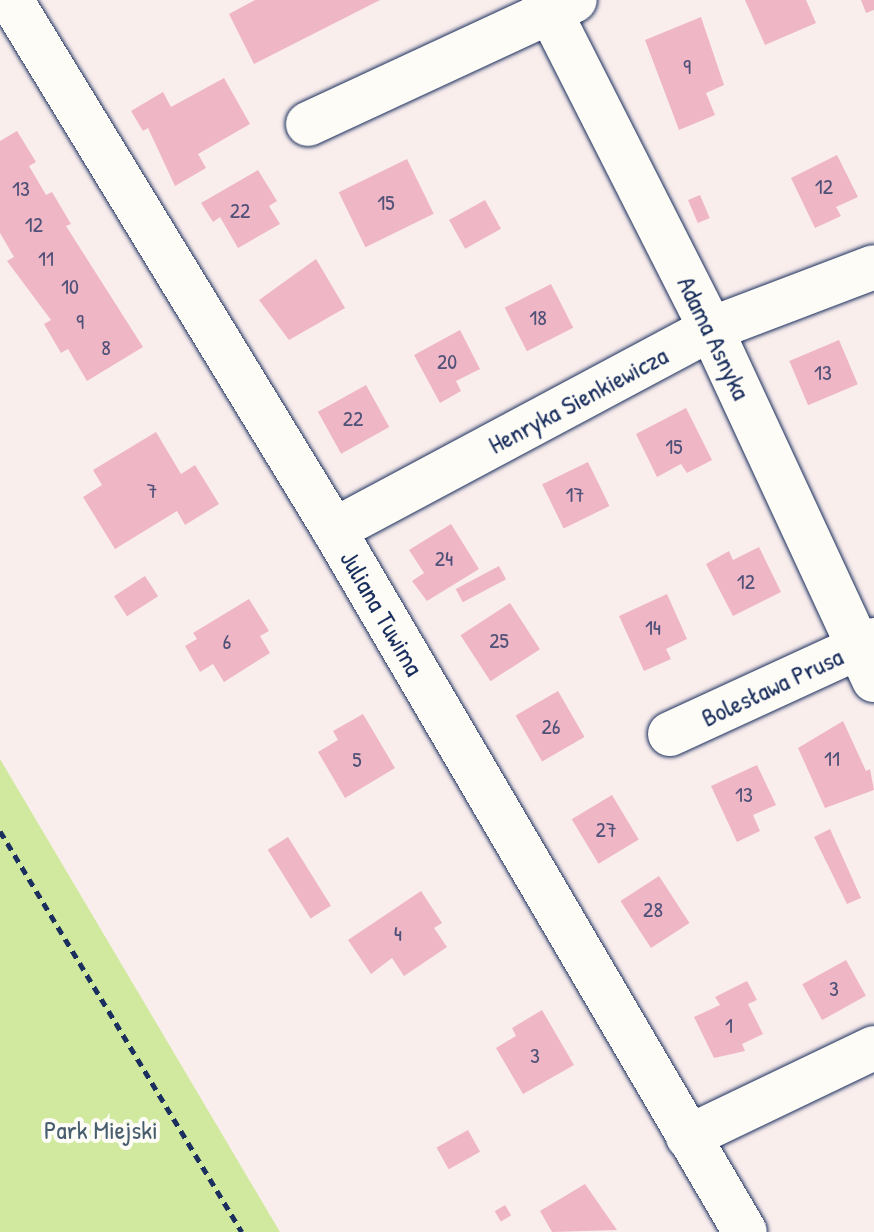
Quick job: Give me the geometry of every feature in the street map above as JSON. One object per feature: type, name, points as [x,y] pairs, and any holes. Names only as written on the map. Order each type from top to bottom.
[{"type":"street","name":"Juliana Tuwima","points":[[11,0],[334,530],[745,1232]]},
{"type":"street","points":[[308,124],[556,4]]},
{"type":"street","name":"Adama Asnyka","points":[[556,4],[869,655]]},
{"type":"street","name":"Henryka Sienkiewicza","points":[[334,530],[711,329],[874,267]]},
{"type":"street","name":"Bolesława Prusa","points":[[670,734],[869,655]]},
{"type":"street","points":[[688,1137],[874,1048]]},
{"type":"path","points":[[0,831],[242,1232]]},
{"type":"green space","name":"Park Miejski","points":[[0,759],[280,1232],[0,1232]]},
{"type":"building","points":[[255,0],[380,0],[254,64],[229,14]]},
{"type":"building","points":[[745,0],[806,0],[816,23],[765,45]]},
{"type":"building","points":[[861,0],[874,0],[874,10],[866,13]]},
{"type":"building","points":[[701,17],[724,85],[706,93],[715,115],[679,130],[645,40]]},
{"type":"building","points":[[224,78],[250,124],[198,154],[206,168],[175,186],[148,128],[143,131],[131,111],[163,92],[171,107]]},
{"type":"building","points":[[17,131],[36,162],[29,166],[46,195],[52,192],[71,224],[66,226],[143,347],[87,381],[68,349],[61,353],[44,324],[51,320],[7,261],[14,257],[0,233],[0,141]]},
{"type":"building","points":[[837,155],[858,197],[836,207],[841,216],[815,228],[791,178]]},
{"type":"building","points":[[407,159],[434,214],[365,247],[339,192]]},
{"type":"building","points":[[258,170],[277,201],[269,206],[280,224],[238,248],[220,217],[213,222],[201,203]]},
{"type":"building","points":[[700,195],[710,218],[698,223],[688,200]]},
{"type":"building","points":[[485,200],[501,229],[465,249],[449,220]]},
{"type":"building","points":[[316,259],[345,308],[289,340],[259,300]]},
{"type":"building","points":[[551,284],[573,328],[527,351],[505,308]]},
{"type":"building","points":[[460,330],[480,369],[456,381],[461,391],[440,403],[414,355]]},
{"type":"building","points":[[839,340],[858,384],[808,405],[789,361]]},
{"type":"building","points":[[366,385],[389,427],[341,454],[318,412]]},
{"type":"building","points":[[686,408],[712,460],[687,473],[681,464],[657,477],[636,434]]},
{"type":"building","points":[[156,432],[181,474],[195,465],[219,504],[185,525],[177,511],[115,549],[83,497],[102,485],[93,470]]},
{"type":"building","points":[[588,462],[609,506],[564,528],[542,484]]},
{"type":"building","points":[[451,524],[479,569],[427,601],[412,581],[424,573],[409,550]]},
{"type":"building","points":[[759,547],[781,592],[733,616],[706,564],[729,551],[733,560]]},
{"type":"building","points":[[499,566],[506,579],[463,602],[456,589]]},
{"type":"building","points":[[145,576],[158,596],[127,616],[114,596]]},
{"type":"building","points":[[667,594],[687,639],[666,649],[671,659],[644,671],[619,616]]},
{"type":"building","points":[[249,599],[269,631],[260,636],[270,653],[224,682],[213,664],[200,672],[185,646],[197,639],[193,633]]},
{"type":"building","points":[[510,603],[540,649],[490,681],[461,635]]},
{"type":"building","points":[[558,691],[584,737],[542,761],[516,716]]},
{"type":"building","points":[[363,714],[395,768],[345,798],[318,752],[338,740],[333,731]]},
{"type":"building","points":[[843,721],[866,771],[870,769],[874,790],[825,808],[798,748]]},
{"type":"building","points":[[757,765],[776,805],[753,815],[760,831],[737,842],[711,786]]},
{"type":"building","points":[[612,795],[639,840],[598,864],[572,819]]},
{"type":"building","points":[[830,829],[861,898],[847,904],[814,837]]},
{"type":"building","points":[[288,837],[331,906],[311,918],[268,850]]},
{"type":"building","points":[[659,876],[689,923],[651,948],[620,901]]},
{"type":"building","points":[[421,891],[442,923],[434,928],[447,947],[404,976],[392,958],[371,974],[348,940]]},
{"type":"building","points":[[846,960],[866,996],[822,1020],[802,984]]},
{"type":"building","points":[[747,981],[757,1000],[748,1004],[763,1034],[742,1044],[745,1051],[714,1058],[694,1017],[720,1005],[715,997]]},
{"type":"building","points":[[542,1010],[574,1065],[523,1094],[496,1048],[516,1036],[512,1028]]},
{"type":"building","points":[[468,1130],[480,1152],[449,1169],[437,1147]]},
{"type":"building","points":[[585,1184],[617,1230],[552,1232],[540,1211]]},
{"type":"building","points":[[505,1205],[511,1215],[501,1221],[495,1211]]}]
